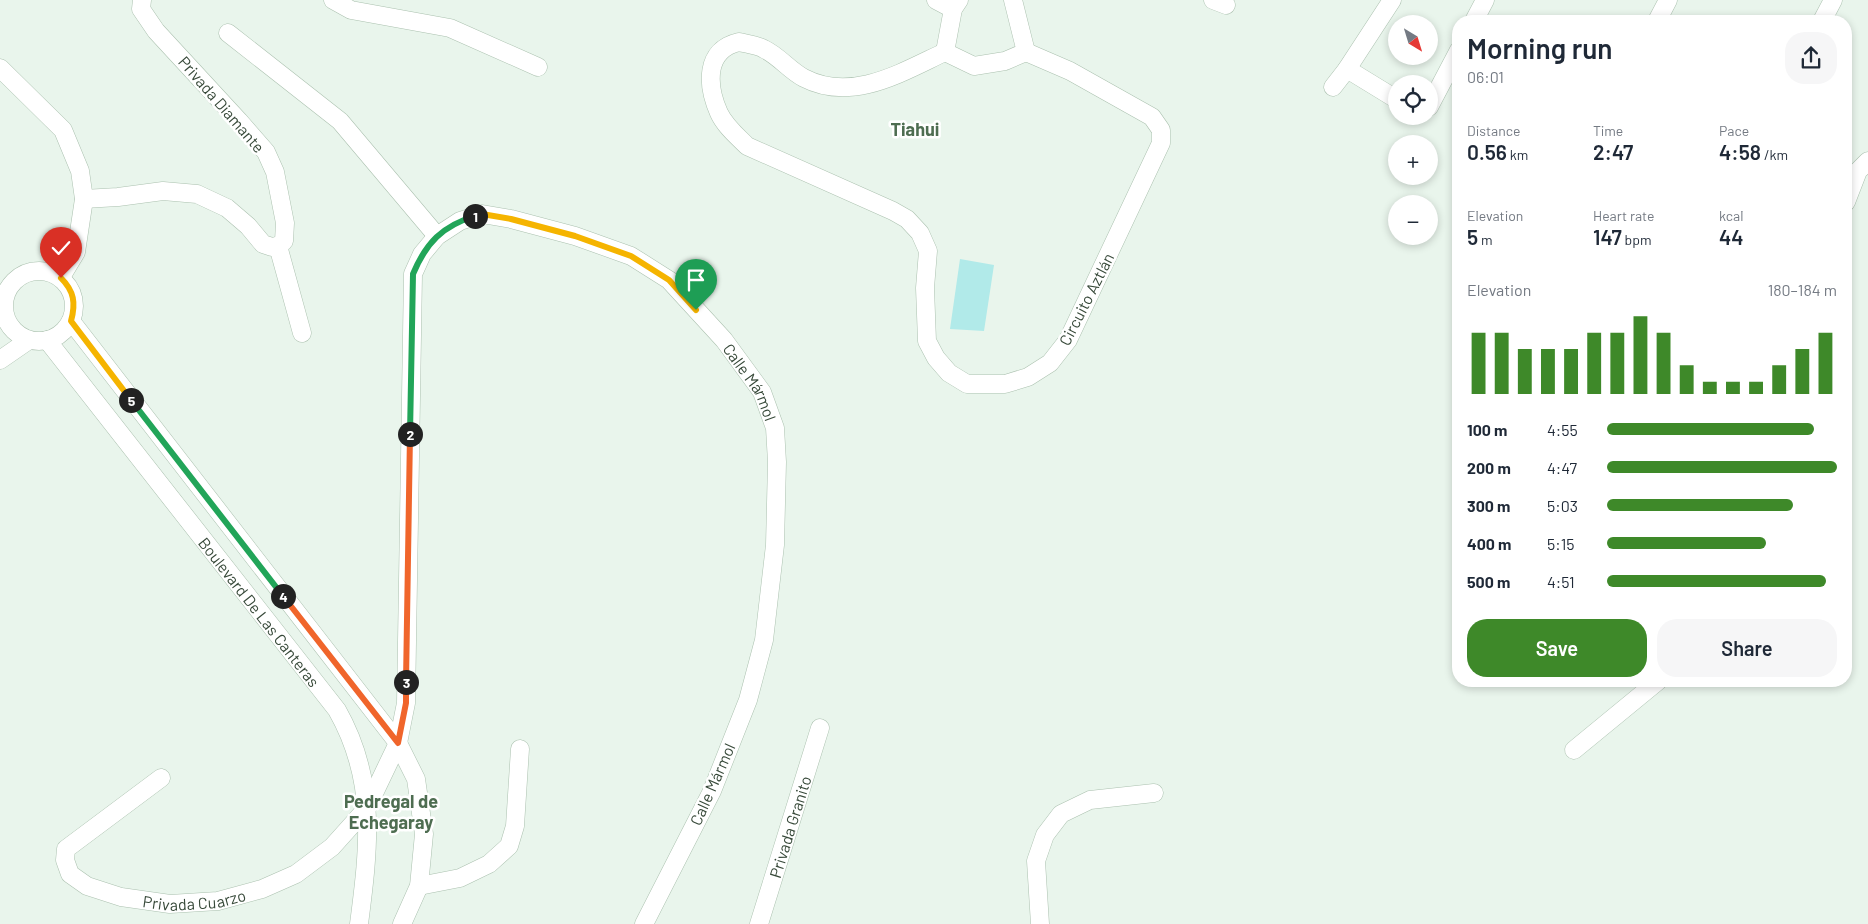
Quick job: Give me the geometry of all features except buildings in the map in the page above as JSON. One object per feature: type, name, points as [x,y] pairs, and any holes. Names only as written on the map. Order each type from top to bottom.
[{"type":"street","name":"Privada Diamante","points":[[142,0],[141,9],[156,31],[266,152],[275,172],[285,223],[284,241],[278,246]]},
{"type":"street","points":[[333,0],[351,10],[450,28],[538,67]]},
{"type":"street","points":[[936,0],[956,5],[945,52],[974,66],[1005,61],[1026,52],[1013,0]]},
{"type":"street","points":[[1333,87],[1392,0]]},
{"type":"street","points":[[1477,15],[1485,0]]},
{"type":"street","points":[[1660,15],[1668,0]]},
{"type":"street","points":[[1825,15],[1833,0]]},
{"type":"street","points":[[228,33],[340,121],[436,236]]},
{"type":"street","name":"Circuito Aztlán","points":[[945,52],[886,79],[856,87],[829,88],[804,78],[764,48],[738,42],[728,45],[717,54],[710,67],[712,92],[720,114],[731,130],[747,146],[893,211],[907,219],[920,233],[928,251],[925,288],[927,341],[936,358],[949,373],[967,384],[1004,384],[1028,377],[1050,363],[1068,340],[1161,143],[1161,130],[1152,117],[1070,71],[1026,52]]},
{"type":"street","points":[[1438,90],[1452,63]]},
{"type":"street","points":[[0,68],[64,130],[80,171],[84,199],[76,252],[61,278]]},
{"type":"street","points":[[1347,69],[1388,94]]},
{"type":"street","points":[[1852,186],[1858,171],[1868,161]]},
{"type":"street","points":[[84,199],[163,191],[197,194],[226,208],[248,226],[263,244],[272,247],[278,246],[302,332]]},
{"type":"street","name":"Calle Mármol","points":[[398,743],[406,703],[413,274],[422,254],[436,236],[460,221],[482,214],[511,219],[575,236],[631,256],[669,280],[724,340],[762,392],[775,428],[777,462],[775,545],[764,640],[748,700],[712,790],[644,924]]},
{"type":"street","points":[[45,270],[61,278],[69,286],[74,297],[74,309],[71,321],[61,333],[48,340],[29,340],[9,326],[2,316],[4,297],[13,281],[27,272],[45,270]]},
{"type":"street","name":"Boulevard De Las Canteras","points":[[71,321],[398,743]]},
{"type":"street","points":[[0,360],[29,340]]},
{"type":"street","name":"Boulevard De Las Canteras","points":[[48,340],[337,710],[348,730],[360,765],[367,808],[368,849],[359,924]]},
{"type":"street","points":[[1574,750],[1651,687]]},
{"type":"street","name":"Privada Granito","points":[[759,924],[820,728]]},
{"type":"street","points":[[398,743],[416,779],[424,834],[419,886],[402,924]]},
{"type":"street","name":"Privada Cuarzo","points":[[161,778],[66,849],[65,860],[70,874],[87,886],[121,897],[170,904],[218,901],[262,889],[296,874],[332,847],[367,808],[398,743]]},
{"type":"street","points":[[419,886],[460,878],[489,864],[509,846],[515,826],[520,748]]},
{"type":"street","points":[[1040,924],[1036,861],[1045,835],[1061,814],[1090,800],[1154,793]]},
{"type":"shaded area","points":[[960,259],[994,265],[984,331],[950,329]]},
{"type":"district","name":"Tiahui","points":[[915,129]]},
{"type":"district","name":"Pedregal de Echegaray","points":[[391,811]]},
{"type":"route","points":[[61,278],[69,286],[74,297],[71,321],[398,743],[406,703],[413,274],[422,254],[436,236],[460,221],[482,214],[511,219],[575,236],[631,256],[669,280],[696,310]]}]
